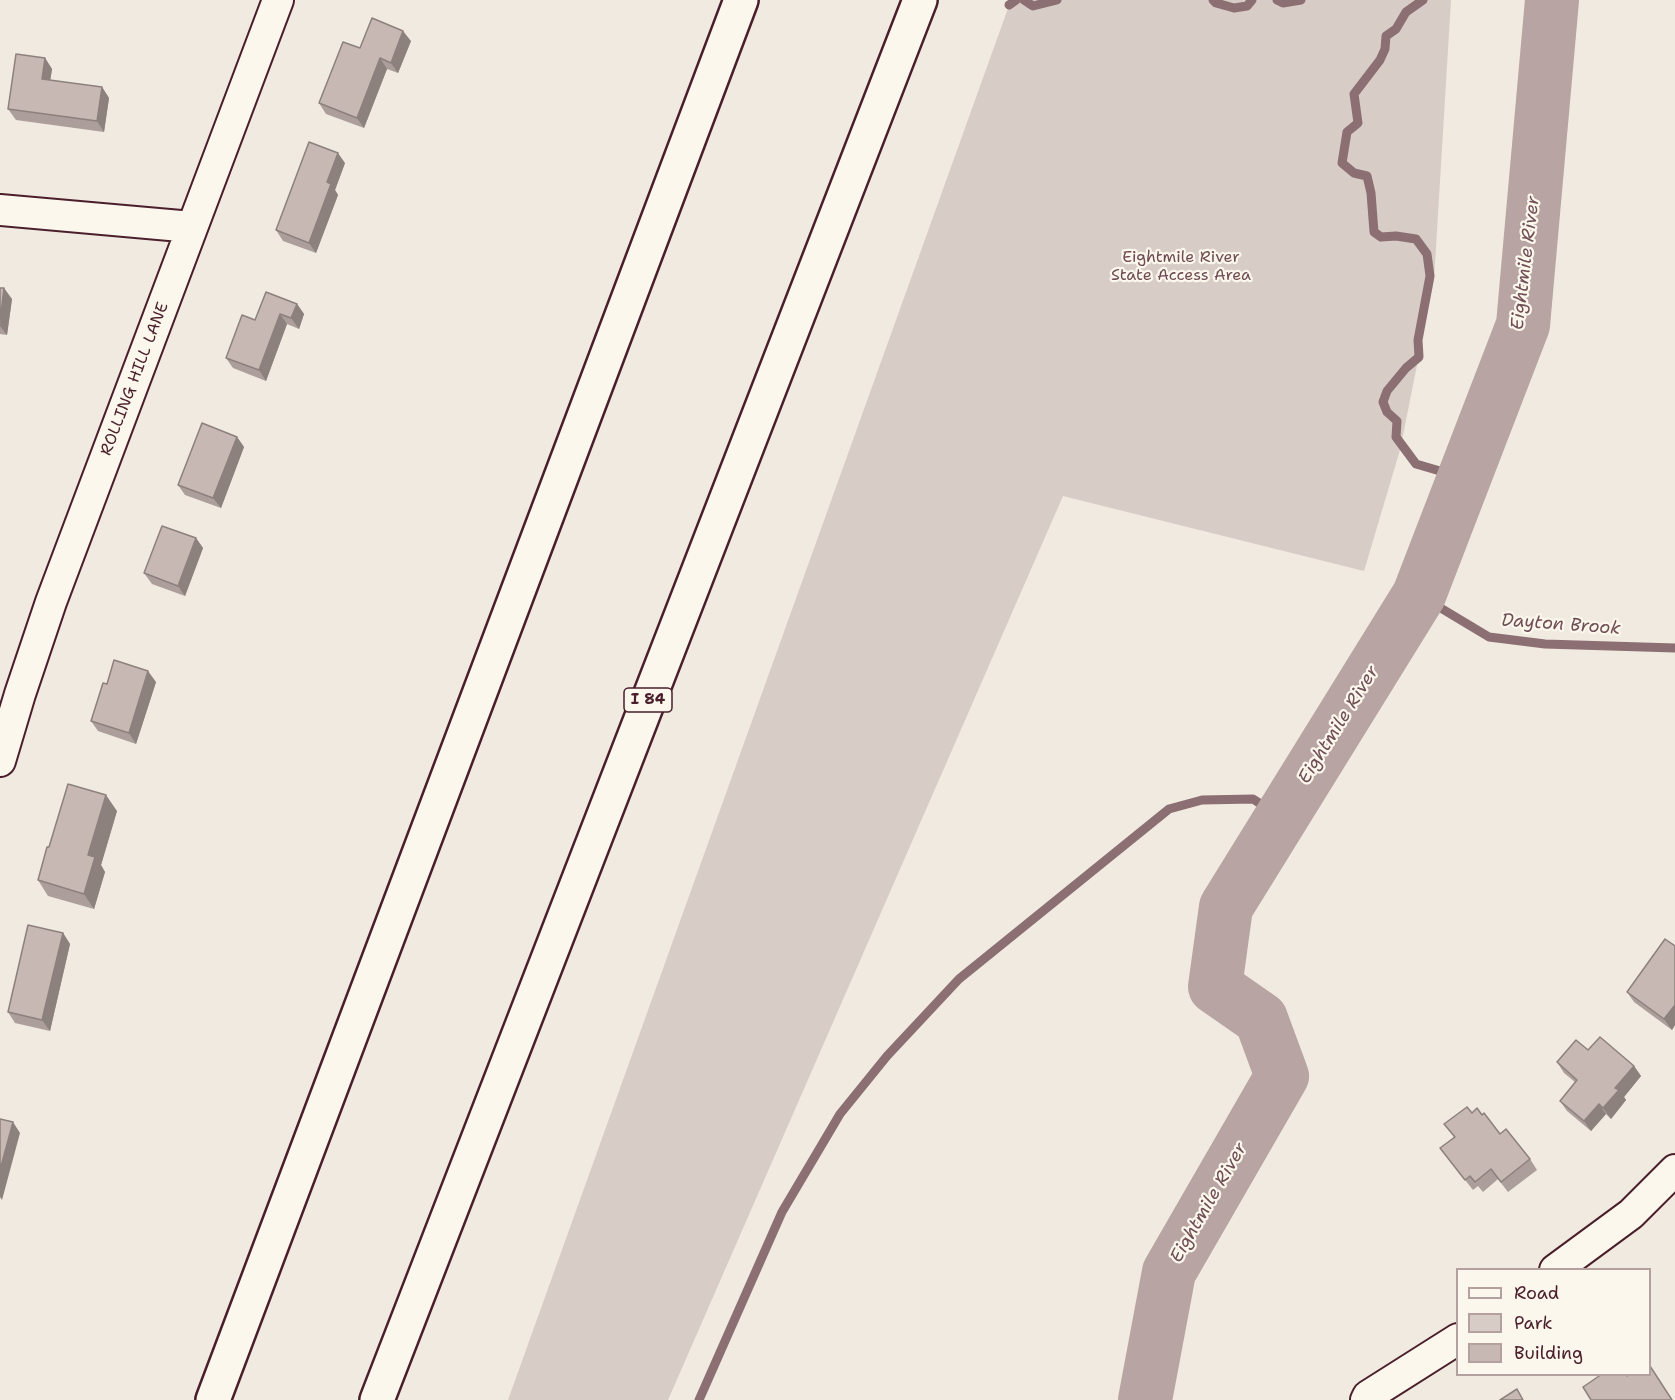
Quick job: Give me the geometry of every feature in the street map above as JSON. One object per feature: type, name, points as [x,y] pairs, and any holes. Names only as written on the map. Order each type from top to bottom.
[{"type":"highway","points":[[213,1400],[741,0]]},
{"type":"highway","name":"I 84","points":[[377,1400],[920,0]]},
{"type":"street","name":"ROLLING HILL LANE","points":[[0,761],[51,602],[278,0]]},
{"type":"street","points":[[0,210],[192,227]]},
{"type":"street","points":[[1556,1268],[1631,1214],[1675,1170]]},
{"type":"street","points":[[1366,1400],[1368,1396],[1456,1340]]},
{"type":"green space","name":"Eightmile River State Access Area","points":[[1011,0],[1451,0],[1434,280],[1400,450],[1364,571],[1063,496],[668,1400],[508,1400]]},
{"type":"building","points":[[372,18],[403,31],[391,63],[380,58],[357,118],[319,103],[343,42],[360,48]]},
{"type":"building","points":[[16,54],[45,58],[42,79],[102,87],[97,121],[8,109]]},
{"type":"building","points":[[309,142],[338,153],[327,182],[331,184],[309,243],[276,230]]},
{"type":"building","points":[[0,288],[4,288],[0,322]]},
{"type":"building","points":[[266,292],[297,304],[291,318],[280,314],[259,370],[226,358],[242,315],[255,320]]},
{"type":"building","points":[[202,423],[237,437],[213,498],[178,485]]},
{"type":"building","points":[[162,526],[196,538],[178,586],[144,573]]},
{"type":"building","points":[[114,660],[148,671],[129,733],[91,721],[103,683],[107,684]]},
{"type":"building","points":[[68,784],[106,795],[88,855],[95,857],[84,894],[38,880]]},
{"type":"building","points":[[28,925],[63,933],[42,1020],[8,1012]]},
{"type":"building","points":[[1665,939],[1675,946],[1675,1005],[1664,1019],[1627,992]]},
{"type":"building","points":[[1600,1037],[1634,1066],[1615,1088],[1619,1090],[1603,1108],[1599,1104],[1584,1121],[1560,1101],[1577,1080],[1557,1062],[1576,1040],[1588,1050]]},
{"type":"building","points":[[1467,1107],[1472,1113],[1477,1108],[1482,1115],[1484,1113],[1500,1134],[1506,1129],[1530,1159],[1501,1182],[1491,1169],[1475,1182],[1470,1176],[1465,1180],[1440,1148],[1455,1137],[1444,1124]]},
{"type":"building","points":[[0,1119],[13,1122],[0,1170]]},
{"type":"building","points":[[1651,1368],[1672,1400],[1591,1400],[1583,1387],[1599,1376],[1651,1376]]},
{"type":"building","points":[[1517,1389],[1523,1400],[1500,1400]]},
{"type":"waterway","points":[[1009,5],[1016,0]]},
{"type":"waterway","points":[[1024,0],[1033,6],[1057,0]]},
{"type":"waterway","points":[[1213,0],[1234,8],[1247,6],[1252,0]]},
{"type":"waterway","points":[[1277,0],[1283,3],[1301,0]]},
{"type":"waterway","points":[[1423,0],[1406,12],[1396,29],[1386,36],[1385,49],[1380,60],[1354,94],[1358,123],[1347,132],[1342,163],[1354,173],[1367,176],[1371,193],[1374,232],[1381,237],[1396,236],[1416,239],[1427,254],[1430,276],[1418,340],[1419,357],[1406,368],[1387,391],[1383,402],[1387,412],[1397,421],[1396,437],[1416,464],[1464,478]]},
{"type":"waterway","name":"Eightmile River","points":[[1145,1400],[1169,1272],[1282,1076],[1261,1019],[1215,987],[1226,907],[1419,595],[1523,325],[1552,0]]},
{"type":"waterway","name":"Dayton Brook","points":[[1419,595],[1489,637],[1545,644],[1675,648]]},
{"type":"waterway","points":[[699,1400],[782,1212],[840,1114],[887,1056],[959,979],[1169,809],[1202,800],[1253,799],[1281,817]]}]
